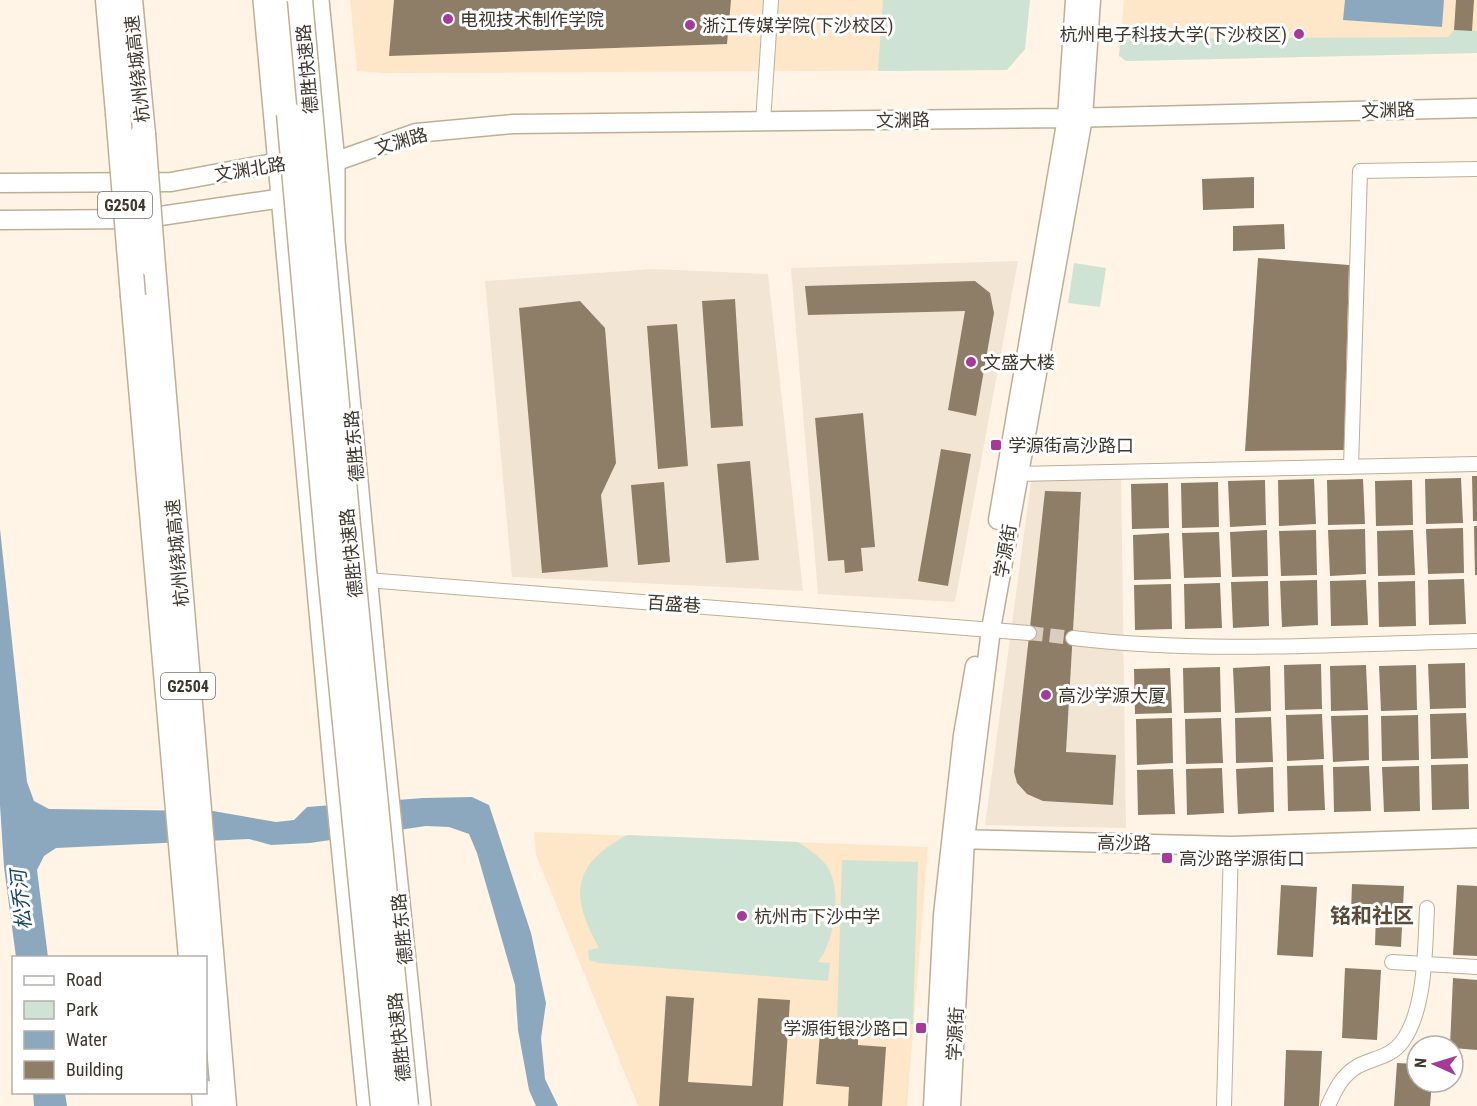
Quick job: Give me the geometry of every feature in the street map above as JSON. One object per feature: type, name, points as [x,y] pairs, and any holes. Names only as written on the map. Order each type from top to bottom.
[{"type":"highway","name":"杭州绕城高速","points":[[108,0],[191,956]]},
{"type":"highway","name":"杭州绕城高速","points":[[130,0],[224,1106]]},
{"type":"highway","name":"德胜快速路","points":[[278,0],[382,1106]]},
{"type":"highway","name":"德胜快速路","points":[[300,0],[349,537],[406,1106]]},
{"type":"main road","points":[[264,0],[335,776],[368,1106]]},
{"type":"main road","name":"德胜东路","points":[[318,0],[334,162],[334,241],[420,1106]]},
{"type":"main road","name":"学源街","points":[[1075,0],[1075,118]]},
{"type":"main road","name":"学源街","points":[[933,1106],[943,915],[958,839],[986,629],[1075,118],[1091,0]]},
{"type":"main road","name":"文渊路","points":[[334,162],[416,133],[513,124],[1075,118],[1477,108]]},
{"type":"main road","name":"文渊北路","points":[[0,183],[171,182],[279,162],[334,162]]},
{"type":"main road","name":"文渊北路","points":[[0,220],[140,219],[283,198],[334,162]]},
{"type":"main road","name":"高沙路","points":[[958,839],[1231,846],[1477,838]]},
{"type":"main road","name":"学源街","points":[[951,1106],[958,839]]},
{"type":"street","points":[[763,122],[771,0]]},
{"type":"street","points":[[1351,467],[1360,171],[1477,169]]},
{"type":"street","points":[[1012,474],[1477,464]]},
{"type":"street","name":"百盛巷","points":[[367,580],[1029,633]]},
{"type":"street","points":[[1073,638],[1123,644],[1227,647],[1477,641]]},
{"type":"street","points":[[1224,1106],[1231,846]]},
{"type":"street","points":[[1328,1106],[1338,1083],[1357,1067],[1383,1058],[1401,1043],[1419,999],[1424,964],[1427,908]]},
{"type":"street","points":[[1392,962],[1477,967]]},
{"type":"shaded area","name":"浙江传媒学院(下沙校区)","points":[[350,0],[1030,0],[1025,49],[1007,70],[383,73],[357,71]]},
{"type":"shaded area","name":"杭州电子科技大学(下沙校区)","points":[[1124,0],[1477,0],[1477,53],[1126,61],[1119,56]]},
{"type":"shaded area","points":[[1018,261],[955,602],[818,594],[791,268]]},
{"type":"shaded area","points":[[653,269],[768,274],[803,591],[512,577],[485,281]]},
{"type":"shaded area","name":"高沙学源大厦","points":[[1121,472],[1126,828],[985,825],[1032,474]]},
{"type":"shaded area","name":"杭州市下沙中学","points":[[534,832],[928,847],[907,1106],[638,1106],[536,855]]},
{"type":"green space","points":[[883,0],[1030,0],[1025,49],[1007,70],[878,71]]},
{"type":"green space","points":[[1454,30],[1477,31],[1477,53],[1126,61],[1119,56],[1121,39],[1448,37]]},
{"type":"green space","points":[[1074,263],[1106,268],[1100,307],[1068,303]]},
{"type":"green space","points":[[627,835],[798,842],[810,850],[827,866],[835,888],[833,929],[818,962],[830,963],[828,981],[598,963],[589,960],[588,950],[599,948],[583,913],[580,897],[581,883],[586,870],[595,858]]},
{"type":"green space","points":[[842,860],[918,862],[913,1024],[837,1022]]},
{"type":"water","points":[[1345,0],[1444,0],[1442,27],[1343,20]]},
{"type":"water","name":"松乔河","points":[[0,529],[27,782],[34,801],[49,809],[213,811],[276,822],[294,820],[307,807],[423,798],[472,797],[489,805],[531,933],[546,1003],[541,1038],[545,1079],[558,1106],[536,1106],[529,1090],[518,1030],[515,985],[477,853],[469,834],[449,827],[426,826],[310,843],[271,845],[249,839],[56,848],[44,856],[37,870],[48,956],[16,956],[4,867],[0,805]]},
{"type":"water","points":[[33,1094],[65,1094],[67,1106],[34,1106]]},
{"type":"building","points":[[394,0],[731,0],[727,44],[389,56]]},
{"type":"building","points":[[1456,0],[1474,0],[1472,31],[1454,30]]},
{"type":"building","points":[[1254,177],[1254,208],[1203,210],[1202,179]]},
{"type":"building","points":[[1284,224],[1285,249],[1233,251],[1233,226]]},
{"type":"building","points":[[1258,258],[1349,265],[1344,450],[1245,451]]},
{"type":"building","name":"文盛大楼","points":[[975,281],[990,293],[994,313],[976,416],[948,410],[965,311],[808,315],[805,286]]},
{"type":"building","points":[[735,299],[743,426],[711,428],[702,301]]},
{"type":"building","points":[[580,301],[605,328],[616,463],[601,495],[608,567],[542,573],[519,308]]},
{"type":"building","points":[[677,324],[688,466],[658,469],[647,326]]},
{"type":"building","points":[[863,413],[875,547],[861,548],[863,571],[845,573],[844,560],[828,561],[815,418]]},
{"type":"building","points":[[941,449],[971,454],[948,586],[918,581]]},
{"type":"building","points":[[750,461],[759,560],[726,563],[717,464]]},
{"type":"building","points":[[1472,476],[1477,476],[1477,521],[1473,521]]},
{"type":"building","points":[[1461,478],[1463,523],[1426,524],[1425,479]]},
{"type":"building","points":[[1314,479],[1316,524],[1279,526],[1278,480]]},
{"type":"building","points":[[1363,479],[1365,524],[1328,525],[1327,480]]},
{"type":"building","points":[[1265,480],[1266,525],[1230,527],[1228,481]]},
{"type":"building","points":[[1412,480],[1413,525],[1376,526],[1375,481]]},
{"type":"building","points":[[664,482],[670,562],[638,565],[631,485]]},
{"type":"building","points":[[1218,482],[1219,527],[1182,528],[1181,483]]},
{"type":"building","points":[[1168,483],[1169,528],[1132,529],[1131,484]]},
{"type":"building","name":"高沙学源大厦","points":[[1045,491],[1081,492],[1066,752],[1116,755],[1113,805],[1043,801],[1027,794],[1017,783],[1014,772]]},
{"type":"building","points":[[1474,526],[1477,526],[1477,575],[1475,575]]},
{"type":"building","points":[[1463,528],[1464,573],[1428,574],[1426,529]]},
{"type":"building","points":[[1365,529],[1366,574],[1330,576],[1328,530]]},
{"type":"building","points":[[1267,530],[1268,576],[1232,577],[1230,532]]},
{"type":"building","points":[[1316,530],[1317,575],[1281,576],[1279,531]]},
{"type":"building","points":[[1413,530],[1415,575],[1378,576],[1377,531]]},
{"type":"building","points":[[1219,532],[1221,577],[1184,578],[1182,533]]},
{"type":"building","points":[[1169,533],[1171,579],[1134,580],[1133,535]]},
{"type":"building","points":[[1464,579],[1466,624],[1429,625],[1428,580]]},
{"type":"building","points":[[1317,580],[1318,625],[1282,627],[1280,581]]},
{"type":"building","points":[[1366,580],[1368,625],[1331,626],[1330,581]]},
{"type":"building","points":[[1268,581],[1269,626],[1233,628],[1231,582]]},
{"type":"building","points":[[1415,581],[1416,626],[1379,627],[1378,582]]},
{"type":"building","points":[[1220,583],[1222,628],[1185,629],[1184,584]]},
{"type":"building","points":[[1171,584],[1172,629],[1135,630],[1134,585]]},
{"type":"building","points":[[1465,663],[1466,708],[1430,709],[1428,664]]},
{"type":"building","points":[[1321,664],[1322,709],[1285,710],[1284,665]]},
{"type":"building","points":[[1366,665],[1368,710],[1331,711],[1330,666]]},
{"type":"building","points":[[1416,665],[1417,710],[1381,711],[1379,666]]},
{"type":"building","points":[[1270,666],[1271,711],[1235,713],[1233,668]]},
{"type":"building","points":[[1220,667],[1221,712],[1184,713],[1183,668]]},
{"type":"building","points":[[1170,668],[1172,713],[1135,714],[1134,669]]},
{"type":"building","points":[[1466,713],[1468,758],[1431,759],[1430,714]]},
{"type":"building","points":[[1322,714],[1324,759],[1287,761],[1286,715]]},
{"type":"building","points":[[1368,715],[1369,760],[1333,762],[1331,716]]},
{"type":"building","points":[[1418,715],[1419,760],[1382,761],[1381,716]]},
{"type":"building","points":[[1271,717],[1273,762],[1236,763],[1235,718]]},
{"type":"building","points":[[1172,718],[1173,763],[1137,765],[1136,719]]},
{"type":"building","points":[[1221,718],[1223,763],[1186,764],[1185,719]]},
{"type":"building","points":[[1468,764],[1469,809],[1432,810],[1431,765]]},
{"type":"building","points":[[1323,765],[1325,810],[1288,811],[1287,766]]},
{"type":"building","points":[[1369,766],[1371,811],[1334,812],[1333,767]]},
{"type":"building","points":[[1419,766],[1420,811],[1384,812],[1382,767]]},
{"type":"building","points":[[1273,767],[1274,812],[1238,814],[1236,769]]},
{"type":"building","points":[[1222,768],[1224,813],[1187,815],[1186,769]]},
{"type":"building","points":[[1173,769],[1175,814],[1138,815],[1137,770]]},
{"type":"building","points":[[1352,884],[1404,886],[1401,947],[1375,945],[1376,914],[1351,913]]},
{"type":"building","points":[[1281,885],[1317,887],[1313,957],[1277,955]]},
{"type":"building","points":[[1457,885],[1477,886],[1477,956],[1453,955]]},
{"type":"building","points":[[1345,968],[1381,970],[1377,1040],[1342,1038]]},
{"type":"building","points":[[1453,978],[1477,980],[1477,1050],[1465,1049],[1465,1034],[1451,1034]]},
{"type":"building","points":[[666,996],[694,998],[688,1082],[752,1086],[758,998],[790,1000],[783,1106],[659,1106]]},
{"type":"building","points":[[820,1032],[858,1035],[858,1045],[886,1047],[882,1106],[848,1106],[849,1087],[816,1084]]},
{"type":"building","points":[[1286,1050],[1322,1051],[1319,1106],[1284,1106]]},
{"type":"building","points":[[1397,1063],[1405,1063],[1405,1094],[1431,1094],[1430,1106],[1394,1106]]},
{"type":"tunnel","points":[[1029,633],[1073,638]]},
{"type":"place","name":"电视技术制作学院","points":[[448,19]]},
{"type":"place","name":"浙江传媒学院(下沙校区)","points":[[690,25]]},
{"type":"place","name":"杭州电子科技大学(下沙校区)","points":[[1299,34]]},
{"type":"place","name":"文盛大楼","points":[[971,362]]},
{"type":"place","name":"学源街高沙路口","points":[[996,445]]},
{"type":"place","name":"高沙学源大厦","points":[[1046,695]]},
{"type":"place","name":"高沙路学源街口","points":[[1167,858]]},
{"type":"place","name":"杭州市下沙中学","points":[[742,916]]},
{"type":"place","name":"学源街银沙路口","points":[[921,1028]]},
{"type":"district","name":"铭和社区","points":[[1372,916]]}]
